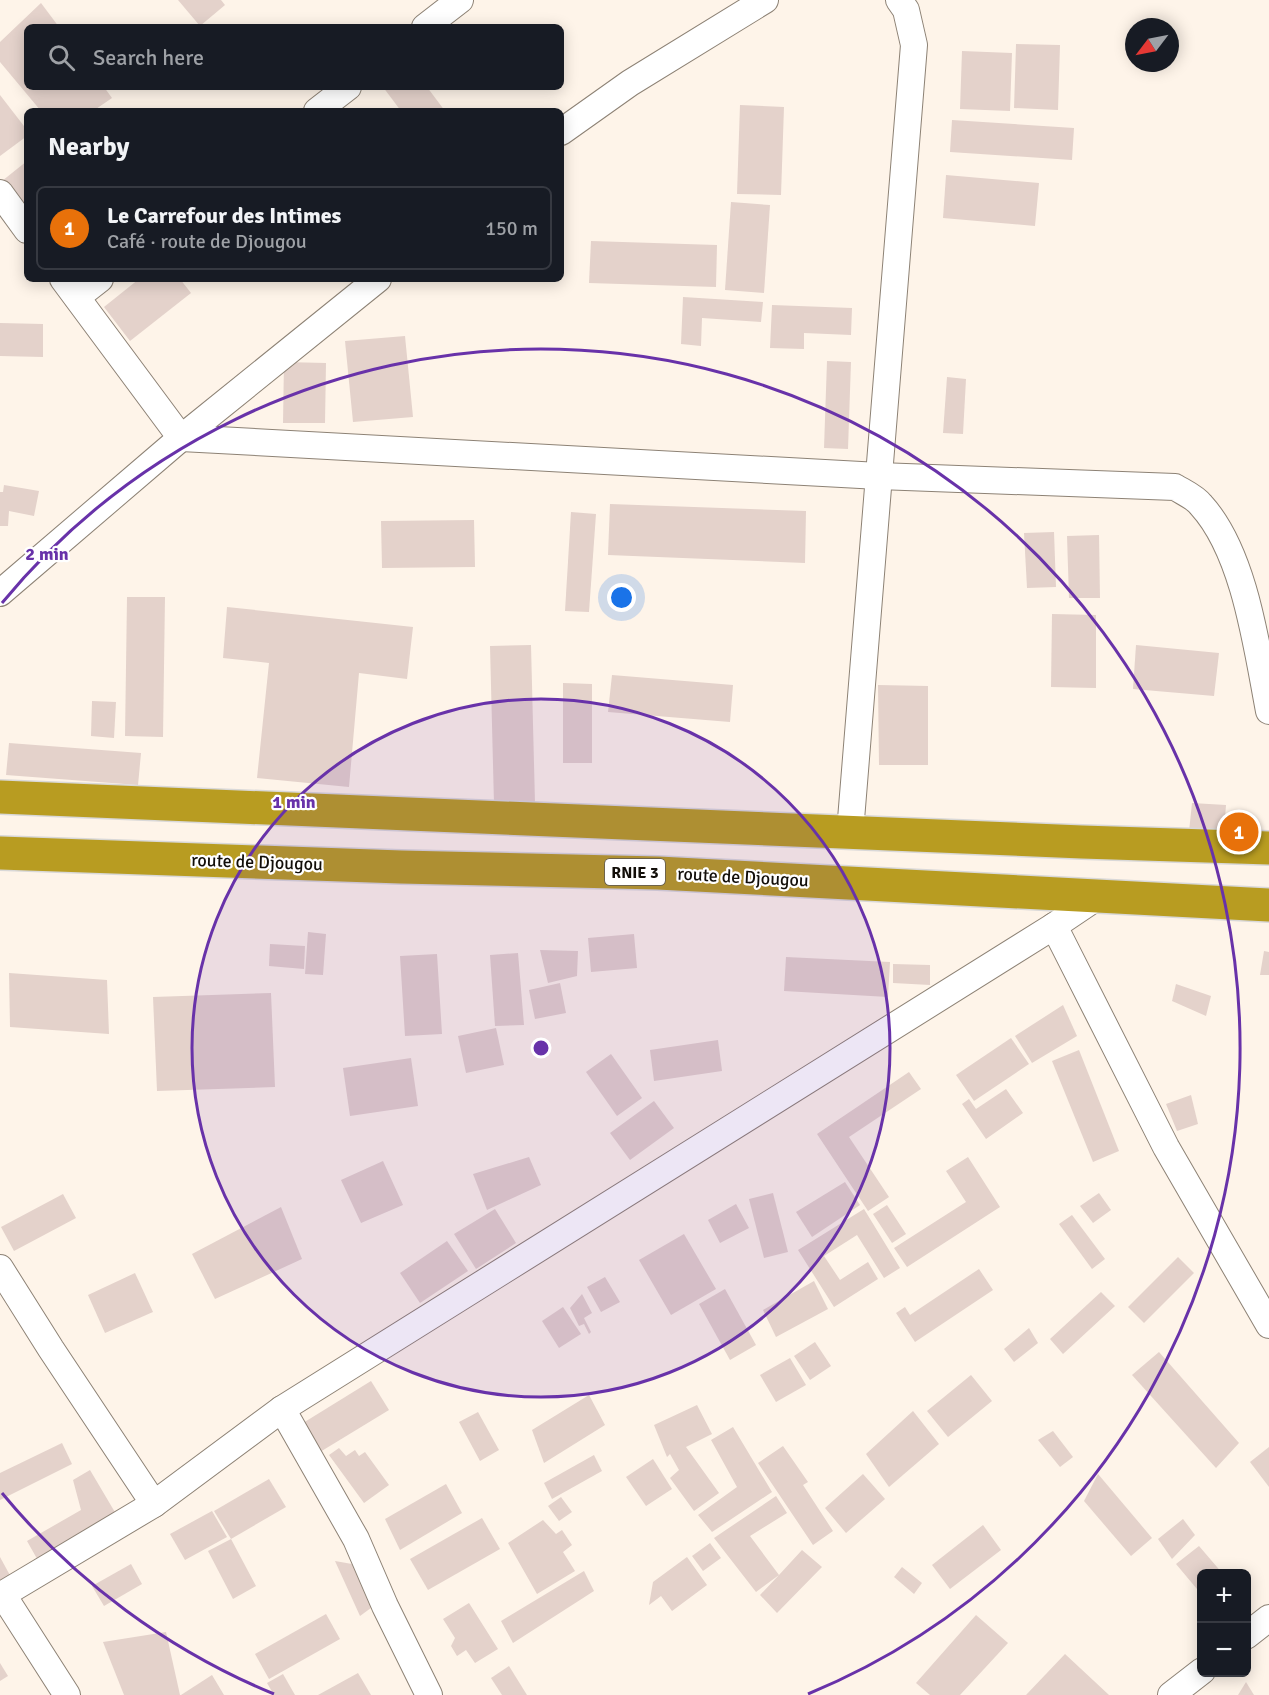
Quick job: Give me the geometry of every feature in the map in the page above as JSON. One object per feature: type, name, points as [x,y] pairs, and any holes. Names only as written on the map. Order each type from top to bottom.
[{"type":"highway","points":[[0,797],[1269,848]]},
{"type":"highway","points":[[658,873],[661,824]]},
{"type":"highway","name":"route de Djougou","points":[[0,853],[401,867],[658,873],[1269,905]]},
{"type":"street","points":[[429,24],[460,0]]},
{"type":"street","points":[[564,130],[630,83],[765,0]]},
{"type":"street","points":[[850,832],[914,45],[906,10],[898,0]]},
{"type":"street","points":[[321,108],[344,90]]},
{"type":"street","points":[[0,193],[24,226]]},
{"type":"street","points":[[90,282],[70,288],[181,438]]},
{"type":"street","points":[[0,593],[181,438],[374,282]]},
{"type":"street","points":[[181,438],[879,476],[1175,487],[1200,503],[1223,536],[1248,606],[1269,711]]},
{"type":"street","points":[[67,1695],[1,1596],[154,1504],[282,1409],[1097,897]]},
{"type":"street","points":[[1054,926],[1166,1147],[1269,1324]]},
{"type":"street","points":[[0,1268],[154,1504]]},
{"type":"street","points":[[282,1409],[356,1539],[385,1606],[429,1695]]},
{"type":"street","points":[[1251,1632],[1269,1618]]},
{"type":"street","points":[[1171,1695],[1197,1675]]},
{"type":"building","points":[[178,0],[221,0],[225,5],[202,24],[198,24]]},
{"type":"building","points":[[41,3],[57,24],[24,24],[24,90],[106,90],[112,98],[97,108],[38,108],[0,62],[0,42]]},
{"type":"building","points":[[1016,44],[1060,45],[1058,110],[1014,108]]},
{"type":"building","points":[[962,51],[1012,53],[1010,111],[960,109]]},
{"type":"building","points":[[385,90],[429,90],[443,108],[399,108]]},
{"type":"building","points":[[0,95],[24,126],[24,138],[0,156]]},
{"type":"building","points":[[740,105],[784,107],[781,195],[737,194]]},
{"type":"building","points":[[952,120],[1074,128],[1072,160],[950,152]]},
{"type":"building","points":[[24,163],[24,209],[2,181]]},
{"type":"building","points":[[946,175],[1039,183],[1035,226],[943,218]]},
{"type":"building","points":[[731,202],[770,205],[764,293],[725,290]]},
{"type":"building","points":[[591,241],[717,245],[716,287],[589,283]]},
{"type":"building","points":[[135,282],[182,282],[191,293],[130,341],[104,307]]},
{"type":"building","points":[[683,297],[763,302],[761,322],[702,318],[701,346],[681,344]]},
{"type":"building","points":[[772,305],[852,308],[851,335],[804,333],[804,349],[770,348]]},
{"type":"building","points":[[0,323],[43,324],[43,357],[0,356]]},
{"type":"building","points":[[405,336],[413,417],[353,422],[345,341]]},
{"type":"building","points":[[827,361],[851,362],[848,449],[824,448]]},
{"type":"building","points":[[284,362],[326,363],[325,423],[283,423]]},
{"type":"building","points":[[947,377],[966,379],[963,434],[943,433]]},
{"type":"building","points":[[4,485],[39,491],[34,516],[9,511],[8,526],[0,526],[0,492],[3,492]]},
{"type":"building","points":[[610,504],[806,511],[805,563],[608,555]]},
{"type":"building","points":[[571,512],[596,514],[589,612],[565,611]]},
{"type":"building","points":[[474,520],[475,567],[382,568],[381,521]]},
{"type":"building","points":[[1054,532],[1056,587],[1027,588],[1024,533]]},
{"type":"building","points":[[1099,535],[1100,598],[1069,598],[1067,536]]},
{"type":"building","points":[[127,597],[165,597],[163,737],[125,736]]},
{"type":"building","points":[[227,607],[413,627],[407,679],[359,673],[349,787],[257,778],[269,663],[223,658]]},
{"type":"building","points":[[1052,614],[1096,615],[1096,688],[1051,687]]},
{"type":"building","points":[[531,645],[535,803],[494,804],[490,646]]},
{"type":"building","points":[[1136,645],[1219,653],[1214,696],[1133,689]]},
{"type":"building","points":[[612,675],[733,685],[730,722],[608,712]]},
{"type":"building","points":[[563,683],[592,684],[592,763],[563,763]]},
{"type":"building","points":[[878,685],[928,686],[928,765],[879,765]]},
{"type":"building","points":[[92,701],[116,702],[114,738],[91,736]]},
{"type":"building","points":[[9,743],[141,753],[138,785],[6,775]]},
{"type":"building","points":[[1192,803],[1226,805],[1223,844],[1188,841]]},
{"type":"building","points":[[308,932],[326,934],[323,975],[305,974]]},
{"type":"building","points":[[634,934],[637,968],[591,972],[588,938]]},
{"type":"building","points":[[270,944],[305,946],[304,969],[269,966]]},
{"type":"building","points":[[540,950],[578,951],[577,976],[548,983]]},
{"type":"building","points":[[1264,951],[1269,952],[1269,975],[1260,975]]},
{"type":"building","points":[[518,953],[524,1025],[495,1026],[490,955]]},
{"type":"building","points":[[437,954],[442,1034],[405,1036],[400,956]]},
{"type":"building","points":[[786,957],[890,962],[888,997],[784,991]]},
{"type":"building","points":[[893,964],[930,965],[930,985],[893,983]]},
{"type":"building","points":[[9,973],[107,980],[109,1034],[10,1027]]},
{"type":"building","points":[[560,983],[566,1013],[535,1019],[529,990]]},
{"type":"building","points":[[1176,984],[1211,996],[1206,1016],[1172,1001]]},
{"type":"building","points":[[271,993],[275,1087],[157,1091],[153,997]]},
{"type":"building","points":[[1063,1005],[1077,1036],[1032,1063],[1015,1036]]},
{"type":"building","points":[[496,1028],[504,1065],[466,1073],[458,1036]]},
{"type":"building","points":[[1011,1038],[1029,1064],[974,1101],[956,1075]]},
{"type":"building","points":[[718,1040],[722,1071],[654,1081],[650,1050]]},
{"type":"building","points":[[1079,1050],[1119,1151],[1093,1162],[1052,1061]]},
{"type":"building","points":[[611,1054],[642,1098],[617,1116],[586,1072]]},
{"type":"building","points":[[411,1058],[418,1106],[350,1116],[343,1068]]},
{"type":"building","points":[[909,1072],[921,1089],[849,1137],[889,1197],[868,1211],[817,1134]]},
{"type":"building","points":[[1006,1089],[1023,1113],[986,1139],[962,1104],[969,1099],[976,1109]]},
{"type":"building","points":[[1191,1095],[1198,1124],[1177,1131],[1166,1104]]},
{"type":"building","points":[[654,1101],[674,1128],[630,1160],[610,1133]]},
{"type":"building","points":[[529,1157],[541,1185],[487,1210],[473,1174]]},
{"type":"building","points":[[968,1157],[1000,1207],[907,1267],[894,1248],[966,1202],[946,1171]]},
{"type":"building","points":[[383,1161],[403,1205],[361,1223],[341,1180]]},
{"type":"building","points":[[845,1182],[860,1205],[812,1237],[796,1212]]},
{"type":"building","points":[[773,1193],[788,1252],[764,1258],[749,1199]]},
{"type":"building","points":[[1099,1193],[1111,1210],[1093,1223],[1080,1206]]},
{"type":"building","points":[[63,1194],[76,1218],[14,1251],[1,1227]]},
{"type":"building","points":[[736,1204],[749,1228],[720,1243],[708,1220]]},
{"type":"building","points":[[887,1205],[906,1234],[892,1243],[873,1214]]},
{"type":"building","points":[[281,1207],[302,1259],[215,1299],[192,1254]]},
{"type":"building","points":[[495,1209],[516,1243],[476,1269],[454,1234]]},
{"type":"building","points":[[864,1209],[900,1268],[884,1278],[857,1235],[824,1256],[840,1280],[868,1262],[878,1279],[834,1307],[798,1250]]},
{"type":"building","points":[[1072,1215],[1105,1259],[1092,1269],[1059,1224]]},
{"type":"building","points":[[684,1234],[716,1289],[671,1315],[639,1260]]},
{"type":"building","points":[[447,1241],[468,1271],[420,1303],[400,1273]]},
{"type":"building","points":[[1178,1257],[1194,1273],[1144,1323],[1128,1307]]},
{"type":"building","points":[[979,1269],[993,1290],[915,1342],[896,1313],[905,1307],[910,1315]]},
{"type":"building","points":[[135,1273],[153,1312],[105,1333],[88,1295]]},
{"type":"building","points":[[605,1277],[620,1302],[601,1312],[587,1287]]},
{"type":"building","points":[[814,1281],[828,1309],[776,1337],[763,1310]]},
{"type":"building","points":[[725,1289],[756,1345],[730,1360],[699,1304]]},
{"type":"building","points":[[1101,1292],[1115,1306],[1063,1354],[1050,1339]]},
{"type":"building","points":[[582,1294],[592,1313],[584,1318],[591,1332],[589,1334],[584,1324],[579,1326],[570,1308]]},
{"type":"building","points":[[563,1307],[581,1334],[559,1348],[542,1321]]},
{"type":"building","points":[[1029,1328],[1038,1343],[1014,1362],[1004,1349]]},
{"type":"building","points":[[815,1342],[831,1366],[810,1380],[794,1356]]},
{"type":"building","points":[[1159,1352],[1239,1443],[1216,1468],[1132,1375]]},
{"type":"building","points":[[790,1358],[806,1385],[776,1402],[760,1375]]},
{"type":"building","points":[[971,1375],[992,1401],[948,1437],[927,1411]]},
{"type":"building","points":[[371,1381],[389,1410],[320,1452],[303,1423]]},
{"type":"building","points":[[589,1395],[605,1425],[544,1463],[532,1430]]},
{"type":"building","points":[[697,1405],[712,1434],[686,1447],[719,1493],[694,1511],[670,1478],[679,1470],[670,1454],[667,1457],[654,1425]]},
{"type":"building","points":[[913,1411],[939,1444],[889,1487],[866,1454]]},
{"type":"building","points":[[478,1412],[499,1450],[480,1461],[459,1422]]},
{"type":"building","points":[[733,1427],[772,1492],[712,1532],[698,1515],[737,1487],[711,1440]]},
{"type":"building","points":[[1053,1431],[1073,1457],[1060,1467],[1038,1440]]},
{"type":"building","points":[[62,1443],[72,1464],[0,1500],[0,1473]]},
{"type":"building","points":[[783,1446],[808,1482],[803,1485],[833,1531],[813,1545],[758,1463]]},
{"type":"building","points":[[1269,1447],[1269,1487],[1250,1462]]},
{"type":"building","points":[[339,1448],[346,1456],[355,1450],[359,1456],[365,1452],[389,1485],[364,1503],[329,1455]]},
{"type":"building","points":[[594,1455],[602,1471],[552,1499],[544,1483]]},
{"type":"building","points":[[653,1459],[672,1489],[646,1506],[626,1477]]},
{"type":"building","points":[[90,1470],[119,1519],[40,1564],[27,1541],[81,1510],[73,1480]]},
{"type":"building","points":[[863,1474],[885,1499],[846,1533],[825,1508]]},
{"type":"building","points":[[1098,1474],[1152,1538],[1131,1556],[1084,1501]]},
{"type":"building","points":[[269,1479],[286,1507],[231,1539],[214,1511]]},
{"type":"building","points":[[446,1484],[462,1513],[400,1550],[385,1519]]},
{"type":"building","points":[[776,1496],[787,1513],[750,1536],[779,1575],[756,1592],[714,1538]]},
{"type":"building","points":[[561,1497],[572,1512],[559,1521],[548,1506]]},
{"type":"building","points":[[212,1511],[227,1537],[185,1560],[170,1534]]},
{"type":"building","points":[[482,1518],[500,1549],[428,1590],[410,1559]]},
{"type":"building","points":[[1183,1519],[1195,1535],[1172,1559],[1158,1539]]},
{"type":"building","points":[[543,1520],[556,1534],[562,1530],[572,1545],[563,1552],[575,1571],[537,1594],[508,1543]]},
{"type":"building","points":[[983,1525],[1001,1550],[950,1589],[932,1565]]},
{"type":"building","points":[[231,1539],[256,1586],[233,1599],[208,1551]]},
{"type":"building","points":[[710,1543],[721,1558],[703,1571],[692,1556]]},
{"type":"building","points":[[1199,1546],[1219,1569],[1197,1569],[1197,1589],[1176,1564]]},
{"type":"building","points":[[802,1550],[822,1567],[777,1613],[760,1595]]},
{"type":"building","points":[[0,1557],[12,1579],[0,1585]]},
{"type":"building","points":[[687,1557],[707,1585],[672,1611],[661,1596],[649,1605],[653,1582]]},
{"type":"building","points":[[335,1561],[352,1564],[375,1605],[360,1616]]},
{"type":"building","points":[[131,1564],[142,1584],[104,1606],[92,1586]]},
{"type":"building","points":[[902,1567],[922,1583],[914,1594],[894,1577]]},
{"type":"building","points":[[584,1571],[594,1591],[513,1643],[501,1621]]},
{"type":"building","points":[[469,1603],[498,1649],[475,1663],[466,1650],[457,1656],[451,1646],[455,1638],[443,1619]]},
{"type":"building","points":[[326,1614],[340,1639],[269,1679],[255,1654]]},
{"type":"building","points":[[976,1615],[1008,1643],[960,1695],[930,1695],[916,1683]]},
{"type":"building","points":[[166,1632],[180,1695],[124,1695],[103,1642]]},
{"type":"building","points":[[1065,1654],[1109,1695],[1026,1695]]},
{"type":"building","points":[[0,1663],[8,1676],[0,1681]]},
{"type":"building","points":[[509,1666],[527,1695],[502,1695],[491,1678]]},
{"type":"building","points":[[358,1673],[371,1695],[318,1695]]},
{"type":"building","points":[[283,1674],[295,1695],[274,1695],[267,1683]]},
{"type":"building","points":[[212,1675],[224,1695],[181,1695]]},
{"type":"building","points":[[1246,1682],[1254,1695],[1238,1695]]},
{"type":"place","name":"Le Carrefour des Intimes","points":[[1239,832]]}]
